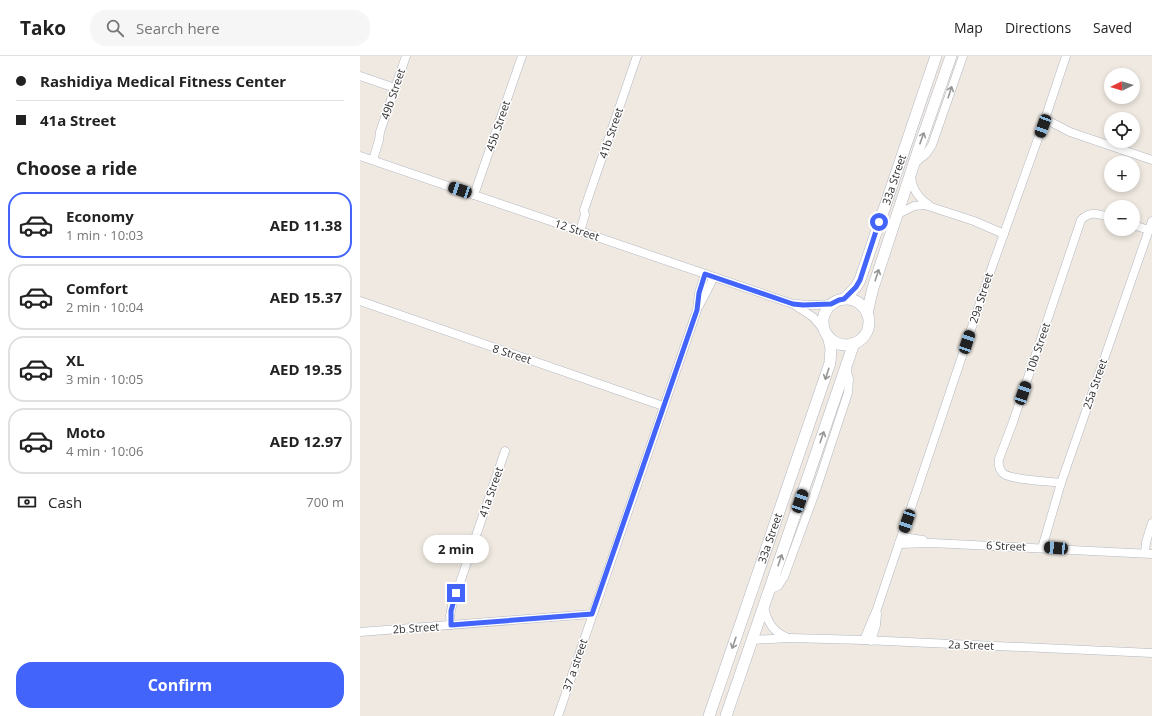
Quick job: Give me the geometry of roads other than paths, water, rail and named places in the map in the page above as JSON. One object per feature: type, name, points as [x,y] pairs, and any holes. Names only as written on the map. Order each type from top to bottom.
[{"type":"street","name":"49b Street","points":[[366,158],[380,132],[406,56]]},
{"type":"street","name":"45b Street","points":[[474,195],[522,56]]},
{"type":"street","name":"41b Street","points":[[577,230],[580,215],[584,210],[637,56]]},
{"type":"street","name":"33a Street","points":[[844,299],[860,280],[936,56]]},
{"type":"street","points":[[950,60],[959,56]]},
{"type":"street","name":"33a Street","points":[[915,163],[926,154],[932,145],[963,56]]},
{"type":"street","name":"29a Street","points":[[868,641],[870,622],[877,609],[901,540],[1005,231],[1044,123],[1066,56]]},
{"type":"street","name":"33a Street","points":[[867,313],[873,288],[950,60]]},
{"type":"street","points":[[360,76],[395,88]]},
{"type":"street","points":[[928,76],[930,84],[924,106],[926,110],[932,112]]},
{"type":"street","points":[[1044,123],[1152,160]]},
{"type":"street","name":"12 Street","points":[[366,158],[793,304],[813,317],[826,333]]},
{"type":"street","points":[[911,176],[911,181],[915,192],[922,200],[932,206],[1005,231]]},
{"type":"street","points":[[898,214],[903,210],[914,206],[932,206]]},
{"type":"street","name":"10b Street","points":[[1061,483],[1009,476],[1000,471],[998,466],[999,459],[1013,422],[1081,220],[1090,213],[1104,216]]},
{"type":"street","name":"25a Street","points":[[1042,548],[1061,483],[1152,221]]},
{"type":"street","points":[[1140,227],[1149,230]]},
{"type":"street","points":[[697,310],[699,293],[705,274]]},
{"type":"street","points":[[697,310],[714,277]]},
{"type":"street","points":[[844,299],[858,302],[867,313],[869,321],[866,332],[861,339],[847,345],[833,341],[826,333],[823,318],[826,310],[831,304],[844,299]]},
{"type":"street","name":"8 Street","points":[[360,301],[663,406]]},
{"type":"street","name":"12 Street","points":[[793,304],[831,304]]},
{"type":"street","name":"37 a street","points":[[558,716],[697,310]]},
{"type":"street","name":"33a Street","points":[[709,716],[830,363],[831,348],[826,333]]},
{"type":"street","name":"33a Street","points":[[726,716],[854,343]]},
{"type":"street","name":"41a Street","points":[[451,625],[450,616],[452,606],[505,451]]},
{"type":"street","points":[[1148,554],[1146,542],[1152,523]]},
{"type":"street","name":"6 Street","points":[[901,540],[932,543],[1148,554]]},
{"type":"street","points":[[752,640],[746,636],[745,632],[765,568],[765,553]]},
{"type":"street","name":"2a Street","points":[[764,607],[766,618],[771,627],[779,634],[790,638]]},
{"type":"street","name":"2b Street","points":[[360,632],[592,614]]},
{"type":"street","name":"2a Street","points":[[752,640],[790,638],[1152,653]]}]
